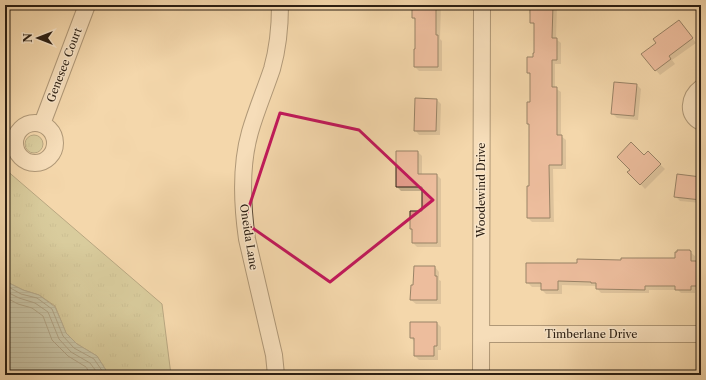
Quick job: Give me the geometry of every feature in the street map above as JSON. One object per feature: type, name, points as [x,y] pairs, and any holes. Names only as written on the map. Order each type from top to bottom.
[{"type":"street","name":"Genesee Court","points":[[42,124],[87,5]]},
{"type":"street","name":"Oneida Lane","points":[[276,375],[274,355],[247,239],[244,220],[243,193],[244,165],[250,133],[272,68],[277,47],[280,5]]},
{"type":"street","name":"Woodewind Drive","points":[[481,375],[482,5]]},
{"type":"street","points":[[701,88],[692,98],[691,105],[692,113],[696,120],[701,122]]},
{"type":"street","name":"Timberlane Drive","points":[[481,334],[701,334]]},
{"type":"highlighted area","points":[[280,113],[359,130],[433,200],[330,282],[244,222]]},
{"type":"green space","points":[[30,135],[38,135],[43,140],[41,151],[38,153],[30,153],[25,148],[25,140]]},
{"type":"green space","points":[[5,169],[162,304],[171,375],[109,375],[97,356],[77,344],[66,333],[55,306],[39,295],[23,290],[9,283],[5,276]]},
{"type":"water","points":[[5,276],[9,283],[23,290],[39,295],[55,307],[66,333],[77,344],[97,356],[109,375],[5,375]]},
{"type":"building","points":[[412,5],[436,5],[438,67],[414,67],[415,18],[412,18]]},
{"type":"building","points":[[530,5],[553,5],[552,38],[557,38],[557,60],[552,60],[552,87],[557,87],[557,135],[562,135],[562,165],[549,165],[550,218],[527,218],[527,186],[529,186],[529,124],[527,124],[527,102],[530,102],[530,73],[527,73],[527,57],[533,57],[534,53],[534,23],[530,23]]},
{"type":"building","points":[[679,20],[693,38],[669,56],[671,59],[655,71],[641,54],[656,43],[653,39]]},
{"type":"building","points":[[614,82],[637,84],[634,116],[611,114]]},
{"type":"building","points":[[415,98],[437,99],[436,131],[414,131]]},
{"type":"building","points":[[631,142],[644,155],[648,151],[661,164],[640,185],[627,172],[630,170],[617,157]]},
{"type":"building","points":[[396,151],[418,151],[418,174],[437,174],[437,243],[412,243],[410,211],[422,211],[422,187],[396,187]]},
{"type":"building","points":[[677,174],[701,177],[701,200],[674,197]]},
{"type":"building","points":[[677,250],[690,250],[691,261],[701,261],[701,286],[691,286],[691,290],[675,290],[675,286],[645,286],[645,290],[596,289],[596,283],[558,281],[558,290],[541,290],[541,283],[526,283],[526,263],[577,263],[577,259],[621,260],[621,258],[675,258],[675,252],[677,252]]},
{"type":"building","points":[[414,266],[435,266],[435,276],[437,276],[437,300],[410,300],[411,285],[413,285]]},
{"type":"building","points":[[410,322],[437,322],[437,346],[434,346],[434,356],[414,356],[414,338],[410,338]]}]
